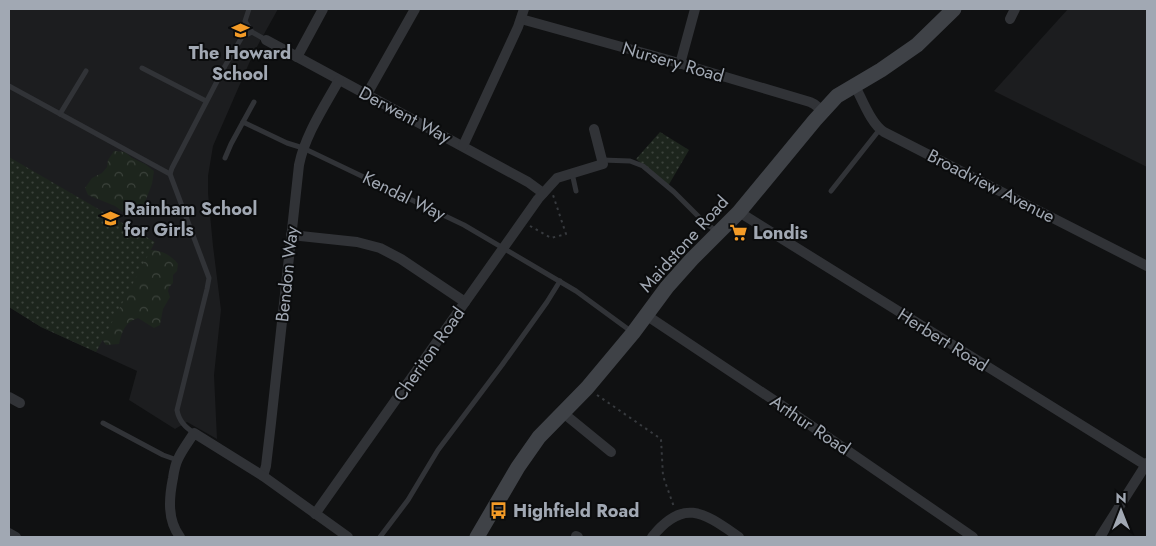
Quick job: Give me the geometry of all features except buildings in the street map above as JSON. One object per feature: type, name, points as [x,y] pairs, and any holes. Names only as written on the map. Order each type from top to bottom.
[{"type":"street","points":[[296,57],[323,9]]},
{"type":"street","points":[[367,94],[414,9]]},
{"type":"street","points":[[680,64],[695,9]]},
{"type":"street","name":"Maidstone Road","points":[[477,537],[523,458],[539,437],[587,388],[686,265],[739,212],[823,111],[837,96],[881,70],[917,45],[954,9]]},
{"type":"street","points":[[1010,19],[1015,9]]},
{"type":"street","points":[[463,146],[523,14]]},
{"type":"street","name":"Nursery Road","points":[[523,14],[680,64],[810,102],[823,111]]},
{"type":"street","name":"Derwent Way","points":[[266,40],[463,146],[528,182],[543,193]]},
{"type":"street","name":"Bendon Way","points":[[263,476],[266,466],[299,165],[303,148],[338,80]]},
{"type":"street","points":[[855,86],[880,130]]},
{"type":"street","points":[[594,129],[602,160]]},
{"type":"street","name":"Broadview Avenue","points":[[880,130],[1147,266]]},
{"type":"street","name":"Cheriton Road","points":[[315,514],[543,193],[557,178],[603,164],[602,160]]},
{"type":"street","name":"Herbert Road","points":[[739,212],[1147,465]]},
{"type":"street","points":[[291,234],[357,242],[380,248],[401,259],[465,302]]},
{"type":"street","name":"Arthur Road","points":[[646,315],[805,421],[973,537]]},
{"type":"street","points":[[9,397],[20,403]]},
{"type":"street","points":[[562,412],[611,452]]},
{"type":"street","points":[[180,537],[172,523],[170,501],[173,476],[177,460],[194,433],[263,476],[348,537]]},
{"type":"street","points":[[1100,537],[1147,465]]},
{"type":"street","points":[[652,537],[664,523],[677,516],[693,513],[708,516],[739,537]]},
{"type":"street","points":[[9,533],[16,537]]},
{"type":"lane","points":[[249,9],[245,21],[252,32],[266,40]]},
{"type":"lane","points":[[194,433],[180,421],[177,410],[209,278],[170,174],[225,66],[242,37],[252,32]]},
{"type":"lane","points":[[142,68],[206,101]]},
{"type":"lane","points":[[60,114],[86,71]]},
{"type":"lane","points":[[9,86],[170,174]]},
{"type":"lane","points":[[225,158],[254,102]]},
{"type":"lane","name":"Kendal Way","points":[[243,122],[287,143],[303,148],[464,225],[576,291],[632,333]]},
{"type":"lane","points":[[832,191],[880,130]]},
{"type":"lane","points":[[602,160],[630,161],[643,166],[674,192],[705,223],[719,233]]},
{"type":"lane","points":[[572,173],[576,191]]},
{"type":"lane","points":[[380,537],[408,500],[438,450],[502,365],[560,281]]},
{"type":"lane","points":[[103,423],[163,455],[177,460]]},
{"type":"path","points":[[522,221],[551,238],[566,234],[550,185]]},
{"type":"path","points":[[587,388],[662,439],[662,476],[677,516]]},
{"type":"shaded area","name":"Rainham School for Girls","points":[[9,9],[278,9],[254,52],[213,146],[208,176],[213,246],[221,310],[214,375],[217,439],[187,422],[175,429],[129,400],[137,371],[41,327],[9,307]]},
{"type":"shaded area","points":[[1068,9],[1147,9],[1147,167],[994,91]]},
{"type":"green space","points":[[660,132],[689,150],[668,186],[636,159]]},
{"type":"green space","points":[[114,151],[125,152],[154,171],[152,184],[143,207],[134,214],[126,214],[115,206],[88,195],[85,188],[92,178],[102,173],[107,167],[108,160]]},
{"type":"green space","points":[[9,157],[155,242],[96,352],[41,327],[9,307]]},
{"type":"green space","points":[[148,250],[165,253],[178,264],[177,271],[173,275],[173,283],[169,287],[170,297],[163,309],[160,325],[154,328],[138,318],[130,322],[125,328],[119,344],[106,345],[101,338]]},
{"type":"place","name":"The Howard School","points":[[240,30]]},
{"type":"place","name":"Rainham School for Girls","points":[[110,219]]},
{"type":"place","name":"Londis","points":[[739,233]]},
{"type":"place","name":"Highfield Road","points":[[499,511]]}]
